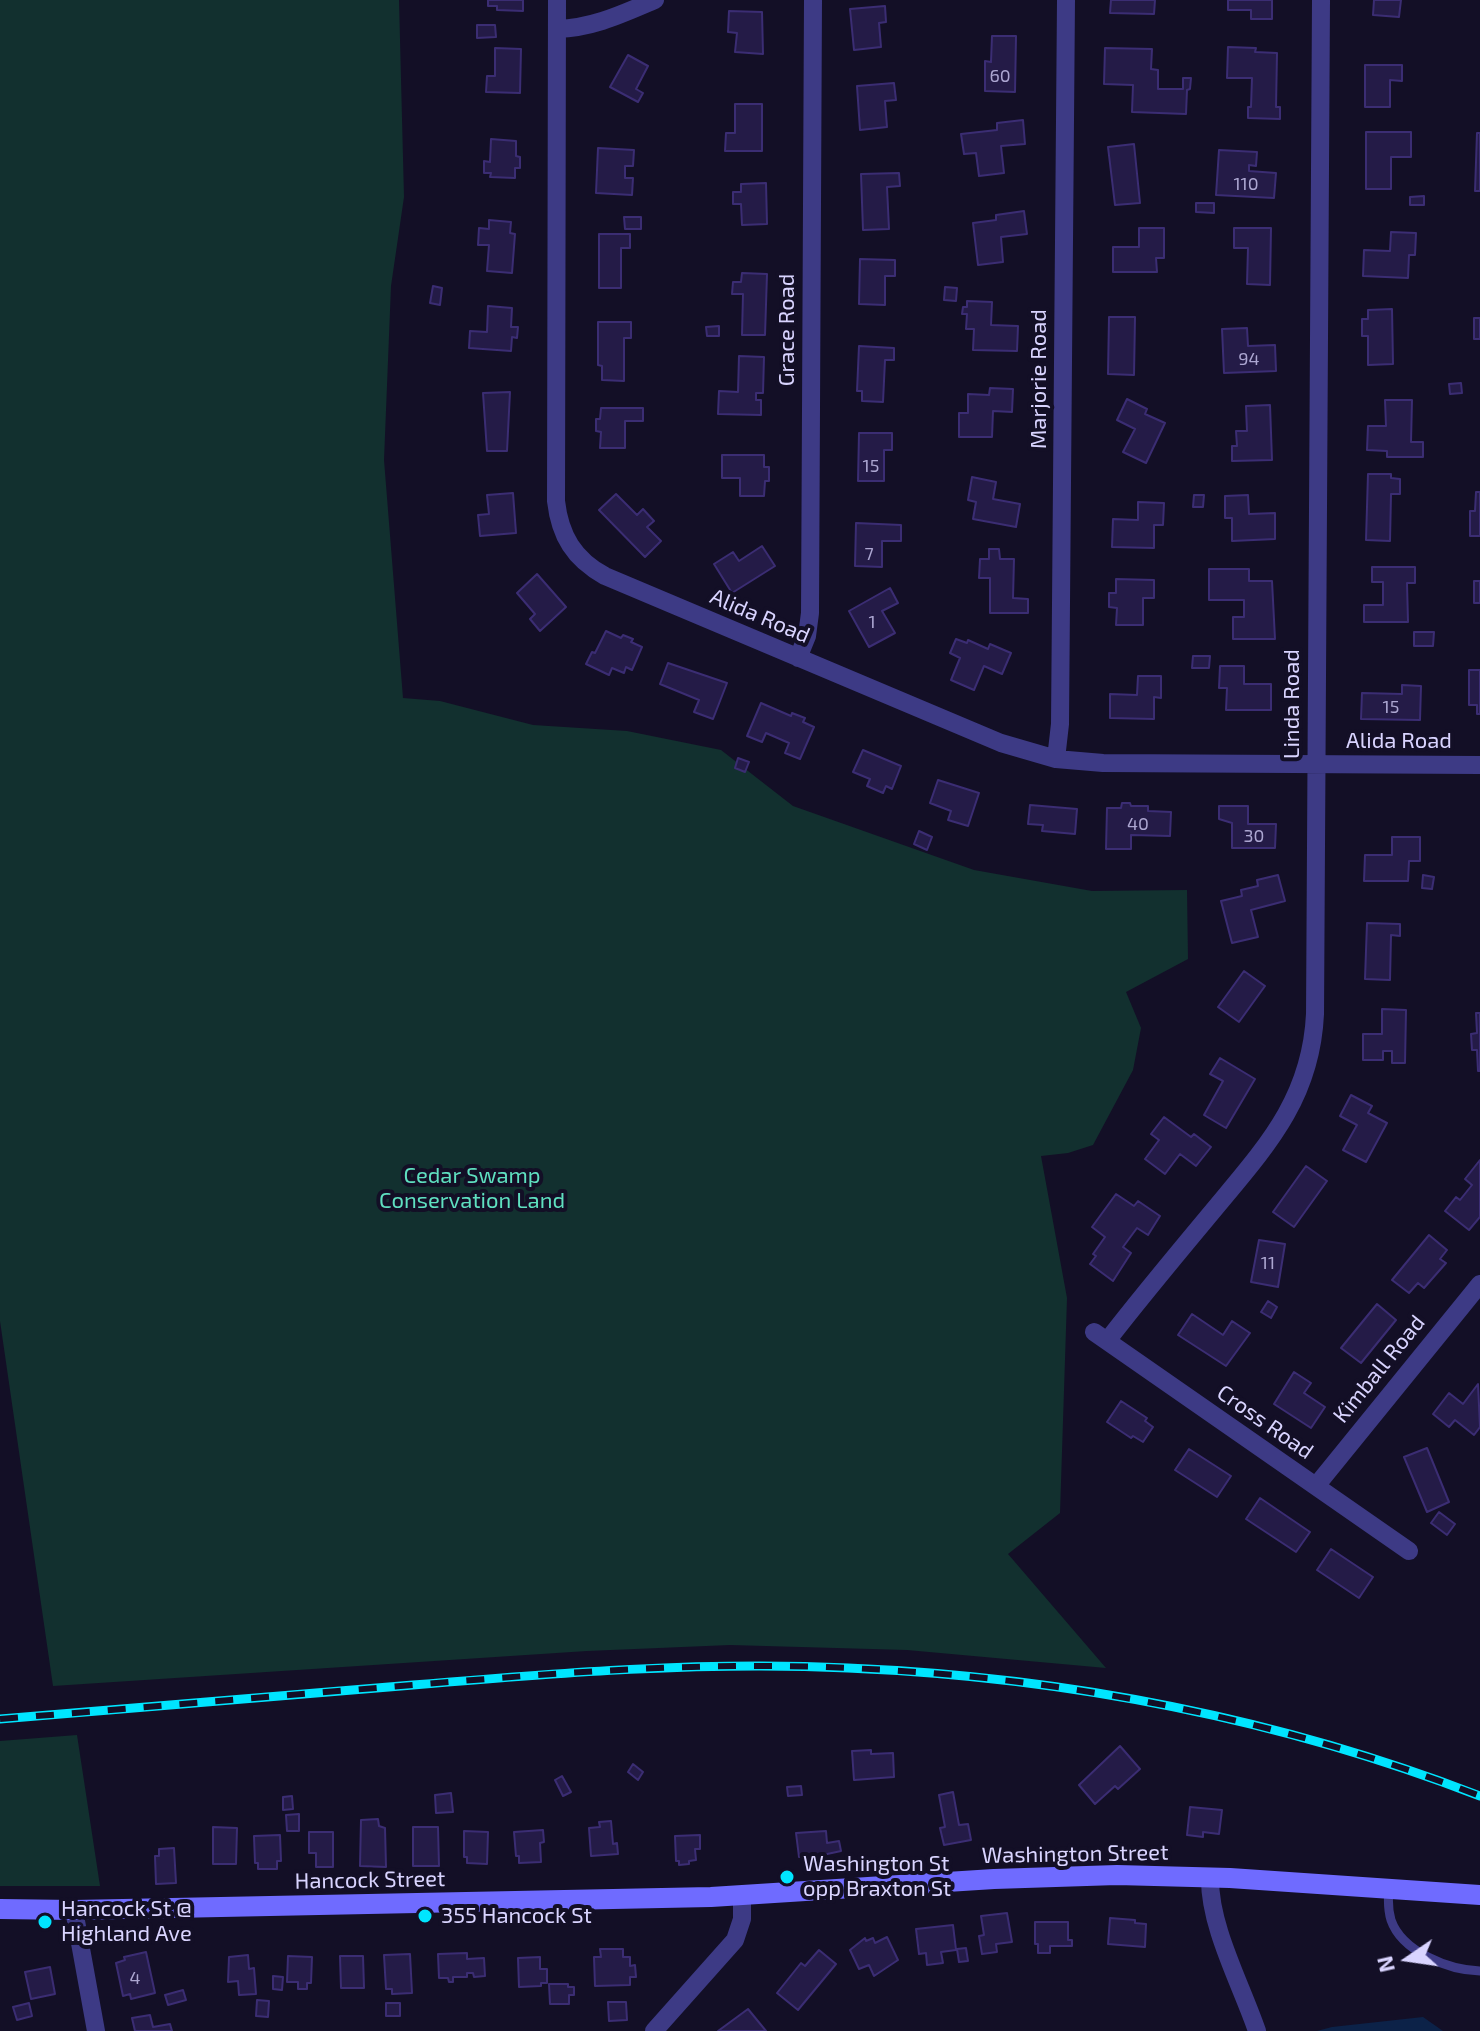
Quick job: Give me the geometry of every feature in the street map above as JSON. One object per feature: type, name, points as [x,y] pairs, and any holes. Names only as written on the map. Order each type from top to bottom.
[{"type":"main road","name":"Washington Street","points":[[742,1896],[1006,1878],[1117,1875],[1210,1877],[1480,1895]]},
{"type":"main road","name":"Hancock Street","points":[[0,1909],[742,1896]]},
{"type":"street","name":"Alida Road","points":[[557,0],[556,501],[562,531],[578,557],[605,576],[798,658],[1001,743],[1056,759],[1103,763],[1480,765]]},
{"type":"street","points":[[557,29],[601,22],[655,0]]},
{"type":"street","name":"Grace Road","points":[[798,658],[807,636],[810,613],[813,0]]},
{"type":"street","name":"Marjorie Road","points":[[1056,759],[1060,724],[1066,0]]},
{"type":"street","name":"Linda Road","points":[[1101,1337],[1270,1142],[1306,1074],[1315,1014],[1321,0]]},
{"type":"street","name":"Kimball Road","points":[[1316,1486],[1480,1284]]},
{"type":"street","name":"Cross Road","points":[[1101,1337],[1409,1551]]},
{"type":"street","points":[[1210,1877],[1216,1918],[1257,2031]]},
{"type":"street","points":[[654,2031],[735,1940],[742,1919],[742,1896]]},
{"type":"street","points":[[74,1910],[96,2031]]},
{"type":"lane","points":[[1389,1889],[1391,1919],[1410,1945],[1451,1966],[1480,1971]]},
{"type":"green space","name":"Cedar Swamp Conservation Land","points":[[0,0],[399,0],[404,197],[391,286],[384,460],[403,698],[440,701],[533,725],[627,731],[721,750],[793,806],[974,870],[1092,891],[1187,890],[1188,959],[1126,992],[1141,1028],[1133,1070],[1093,1145],[1068,1153],[1041,1156],[1067,1298],[1060,1513],[1008,1554],[1106,1668],[907,1650],[730,1645],[587,1651],[53,1686],[0,1321]]},
{"type":"green space","points":[[77,1735],[100,1886],[0,1886],[0,1741]]},
{"type":"water","points":[[1423,2017],[1443,2031],[1317,2031],[1332,2027]]},
{"type":"building","points":[[488,0],[523,0],[523,11],[497,10],[497,6],[488,6]]},
{"type":"building","points":[[1111,0],[1155,0],[1154,14],[1110,13]]},
{"type":"building","points":[[1228,0],[1272,0],[1272,19],[1251,19],[1251,10],[1228,10]]},
{"type":"building","points":[[1374,0],[1401,0],[1399,17],[1373,15]]},
{"type":"building","points":[[885,6],[886,22],[879,23],[881,47],[854,50],[850,9]]},
{"type":"building","points":[[729,11],[762,12],[763,54],[735,52],[737,33],[728,32]]},
{"type":"building","points":[[477,25],[495,25],[496,37],[477,38]]},
{"type":"building","points":[[992,36],[1016,36],[1015,92],[985,91],[985,61],[991,62]]},
{"type":"building","points":[[1228,47],[1256,48],[1255,52],[1277,53],[1276,107],[1280,107],[1280,119],[1248,118],[1252,78],[1227,78]]},
{"type":"building","points":[[495,48],[521,49],[520,93],[486,92],[487,76],[495,76]]},
{"type":"building","points":[[1105,48],[1152,49],[1151,69],[1158,70],[1158,89],[1183,89],[1183,78],[1191,78],[1186,114],[1132,112],[1133,85],[1104,84]]},
{"type":"building","points":[[628,55],[648,66],[636,89],[643,93],[638,102],[610,87]]},
{"type":"building","points":[[1365,65],[1402,65],[1402,81],[1390,80],[1390,107],[1365,107]]},
{"type":"building","points":[[894,83],[896,100],[885,101],[887,127],[860,130],[857,86]]},
{"type":"building","points":[[735,104],[762,104],[762,151],[725,151],[726,133],[735,133]]},
{"type":"building","points":[[1023,120],[1025,144],[1001,146],[1004,173],[979,176],[976,153],[964,154],[961,134],[997,130],[997,123]]},
{"type":"building","points":[[1366,132],[1411,132],[1411,157],[1391,157],[1391,189],[1366,189]]},
{"type":"building","points":[[1477,133],[1480,133],[1480,191],[1475,191]]},
{"type":"building","points":[[491,139],[516,141],[520,168],[515,168],[515,178],[490,177],[491,173],[484,173],[484,161],[490,162]]},
{"type":"building","points":[[1134,144],[1140,203],[1115,205],[1108,147]]},
{"type":"building","points":[[598,148],[634,150],[633,166],[625,166],[625,178],[633,178],[632,195],[596,193]]},
{"type":"building","points":[[1219,150],[1257,152],[1256,166],[1249,165],[1249,171],[1276,173],[1274,198],[1216,195]]},
{"type":"building","points":[[899,173],[900,186],[887,187],[889,229],[863,230],[861,174]]},
{"type":"building","points":[[766,183],[767,224],[742,225],[741,204],[733,204],[733,192],[741,192],[741,184]]},
{"type":"building","points":[[1424,196],[1424,205],[1410,205],[1410,197]]},
{"type":"building","points":[[1196,203],[1214,203],[1214,213],[1196,212]]},
{"type":"building","points":[[1024,211],[1027,234],[1001,237],[1003,262],[978,265],[973,223],[996,220],[996,215]]},
{"type":"building","points":[[624,217],[641,217],[641,229],[625,229]]},
{"type":"building","points":[[489,220],[511,222],[510,233],[515,234],[512,273],[487,271],[489,245],[478,245],[479,228],[489,229]]},
{"type":"building","points":[[1139,228],[1164,228],[1164,258],[1156,258],[1157,272],[1113,272],[1113,247],[1139,247]]},
{"type":"building","points":[[1234,228],[1271,228],[1270,285],[1247,284],[1248,248],[1234,248]]},
{"type":"building","points":[[1391,232],[1416,233],[1415,255],[1409,255],[1408,278],[1363,276],[1364,250],[1390,251]]},
{"type":"building","points":[[599,234],[630,234],[630,248],[621,248],[621,288],[599,288]]},
{"type":"building","points":[[860,259],[895,260],[895,276],[885,276],[885,305],[859,304]]},
{"type":"building","points":[[742,273],[767,274],[765,335],[742,335],[743,294],[732,294],[733,282],[741,282]]},
{"type":"building","points":[[433,286],[442,288],[440,305],[430,303]]},
{"type":"building","points":[[945,287],[957,288],[956,301],[944,300]]},
{"type":"building","points":[[967,301],[992,302],[991,325],[1018,326],[1017,351],[973,350],[974,329],[966,329],[967,314],[962,314]]},
{"type":"building","points":[[488,306],[512,308],[511,327],[518,327],[517,338],[512,337],[511,351],[469,348],[470,331],[487,332]]},
{"type":"building","points":[[1392,309],[1393,364],[1368,365],[1368,336],[1362,336],[1362,319],[1368,319],[1368,310]]},
{"type":"building","points":[[1109,317],[1135,317],[1134,375],[1108,374]]},
{"type":"building","points":[[1474,318],[1480,318],[1480,339],[1474,339]]},
{"type":"building","points":[[598,322],[631,322],[631,338],[624,338],[624,381],[602,380],[602,366],[598,365]]},
{"type":"building","points":[[719,326],[719,336],[707,336],[706,327]]},
{"type":"building","points":[[1247,328],[1248,346],[1275,345],[1276,371],[1224,373],[1222,329]]},
{"type":"building","points":[[859,346],[894,348],[894,360],[885,360],[883,402],[862,401],[862,391],[857,391]]},
{"type":"building","points":[[739,356],[764,357],[763,393],[756,393],[756,400],[761,400],[761,415],[718,414],[719,391],[738,392]]},
{"type":"building","points":[[1461,383],[1462,393],[1450,394],[1449,384]]},
{"type":"building","points":[[990,388],[1013,389],[1012,412],[993,411],[992,437],[959,437],[959,413],[968,413],[968,394],[989,395]]},
{"type":"building","points":[[510,392],[507,451],[487,451],[483,393]]},
{"type":"building","points":[[1127,399],[1147,409],[1145,414],[1165,423],[1146,463],[1123,452],[1135,429],[1117,420]]},
{"type":"building","points":[[1385,400],[1412,400],[1411,442],[1423,442],[1423,457],[1387,457],[1387,451],[1367,450],[1368,426],[1386,426]]},
{"type":"building","points":[[1270,405],[1272,460],[1232,461],[1232,446],[1237,446],[1236,431],[1247,431],[1246,406]]},
{"type":"building","points":[[601,408],[643,408],[643,421],[625,421],[625,448],[600,448],[601,432],[596,431],[596,419],[600,419]]},
{"type":"building","points":[[859,433],[892,433],[892,450],[884,450],[884,481],[858,481]]},
{"type":"building","points":[[722,455],[764,455],[764,467],[769,467],[769,481],[765,481],[764,496],[740,496],[740,478],[722,478]]},
{"type":"building","points":[[1368,474],[1391,474],[1391,478],[1400,479],[1400,494],[1391,494],[1390,541],[1366,540]]},
{"type":"building","points":[[972,477],[996,482],[993,499],[1020,504],[1016,527],[973,519],[976,502],[968,500]]},
{"type":"building","points":[[1476,492],[1480,492],[1480,536],[1470,536],[1470,511],[1475,511]]},
{"type":"building","points":[[513,493],[516,533],[480,536],[478,515],[489,514],[487,495]]},
{"type":"building","points":[[616,494],[637,515],[643,509],[654,521],[647,527],[661,541],[645,557],[599,510]]},
{"type":"building","points":[[1194,495],[1204,495],[1203,507],[1193,507]]},
{"type":"building","points":[[1248,495],[1249,514],[1275,513],[1275,539],[1232,541],[1232,518],[1225,518],[1225,496]]},
{"type":"building","points":[[1138,502],[1164,503],[1163,525],[1154,525],[1154,548],[1112,547],[1113,519],[1138,520]]},
{"type":"building","points":[[856,523],[901,525],[901,541],[882,541],[882,567],[855,566]]},
{"type":"building","points":[[762,546],[775,566],[732,593],[714,564],[733,552],[739,561]]},
{"type":"building","points":[[989,549],[999,549],[1000,559],[1014,559],[1013,598],[1028,599],[1028,613],[990,613],[990,578],[979,578],[980,559],[989,559]]},
{"type":"building","points":[[1372,567],[1415,567],[1415,583],[1407,583],[1408,622],[1364,622],[1364,605],[1383,605],[1383,582],[1372,582]]},
{"type":"building","points":[[1209,569],[1249,569],[1249,581],[1272,581],[1275,639],[1233,639],[1233,617],[1244,617],[1244,600],[1209,600]]},
{"type":"building","points":[[537,574],[566,607],[540,631],[530,619],[535,614],[517,593]]},
{"type":"building","points":[[1116,579],[1154,580],[1154,598],[1143,598],[1143,625],[1116,625],[1117,608],[1109,607],[1109,593],[1116,593]]},
{"type":"building","points":[[1474,581],[1480,581],[1480,603],[1474,603]]},
{"type":"building","points":[[890,588],[898,603],[882,611],[895,633],[869,647],[849,611]]},
{"type":"building","points":[[606,631],[621,638],[623,635],[633,639],[631,642],[642,647],[632,670],[626,667],[624,673],[612,668],[609,675],[586,664]]},
{"type":"building","points":[[1414,632],[1434,632],[1433,646],[1414,646]]},
{"type":"building","points":[[956,639],[967,643],[968,640],[988,649],[990,644],[1011,653],[1002,674],[984,666],[974,690],[951,680],[960,658],[950,653]]},
{"type":"building","points":[[1193,656],[1210,656],[1209,668],[1192,668]]},
{"type":"building","points":[[668,663],[727,683],[713,719],[694,712],[699,700],[660,684]]},
{"type":"building","points":[[1220,666],[1244,666],[1244,684],[1271,684],[1271,710],[1226,710],[1227,688],[1219,688]]},
{"type":"building","points":[[1469,670],[1480,670],[1480,714],[1477,714],[1477,705],[1469,705]]},
{"type":"building","points":[[1138,676],[1161,676],[1161,698],[1154,697],[1154,719],[1110,718],[1110,694],[1137,695]]},
{"type":"building","points":[[1402,685],[1421,686],[1420,720],[1361,719],[1362,693],[1402,694]]},
{"type":"building","points":[[761,703],[791,716],[792,713],[805,718],[803,722],[814,727],[800,759],[785,753],[789,743],[766,733],[762,742],[747,736]]},
{"type":"building","points":[[863,750],[901,766],[892,789],[886,786],[883,793],[867,786],[870,779],[853,772]]},
{"type":"building","points":[[738,758],[749,762],[745,772],[735,768]]},
{"type":"building","points":[[938,780],[979,793],[968,826],[948,820],[951,811],[930,803]]},
{"type":"building","points":[[1122,803],[1148,806],[1148,811],[1171,812],[1170,836],[1131,835],[1131,849],[1106,849],[1107,808],[1121,808]]},
{"type":"building","points":[[1030,805],[1077,809],[1075,834],[1042,831],[1043,825],[1028,824]]},
{"type":"building","points":[[1219,806],[1248,806],[1248,824],[1276,824],[1275,848],[1232,848],[1232,823],[1219,819]]},
{"type":"building","points":[[919,831],[932,837],[927,850],[914,844]]},
{"type":"building","points":[[1392,837],[1420,837],[1420,861],[1409,861],[1408,881],[1364,881],[1365,855],[1392,855]]},
{"type":"building","points":[[1278,875],[1285,901],[1251,910],[1258,937],[1232,943],[1221,901],[1242,896],[1241,890],[1258,886],[1257,880]]},
{"type":"building","points":[[1423,875],[1434,877],[1432,889],[1422,888]]},
{"type":"building","points":[[1367,923],[1400,924],[1400,936],[1391,935],[1390,980],[1365,979]]},
{"type":"building","points":[[1244,971],[1265,986],[1239,1022],[1218,1007]]},
{"type":"building","points":[[1382,1009],[1406,1010],[1405,1063],[1392,1063],[1392,1051],[1383,1051],[1383,1060],[1363,1060],[1363,1034],[1382,1034]]},
{"type":"building","points":[[1476,1013],[1480,1013],[1480,1071],[1477,1050],[1472,1050],[1471,1034],[1477,1033]]},
{"type":"building","points":[[1220,1058],[1255,1079],[1226,1128],[1204,1115],[1223,1081],[1210,1074]]},
{"type":"building","points":[[1351,1095],[1372,1106],[1368,1113],[1387,1123],[1366,1162],[1343,1150],[1357,1125],[1340,1116]]},
{"type":"building","points":[[1164,1117],[1211,1147],[1196,1166],[1180,1154],[1165,1174],[1145,1159],[1159,1140],[1151,1134]]},
{"type":"building","points":[[1480,1160],[1480,1217],[1469,1230],[1445,1211],[1456,1197],[1460,1200],[1472,1185],[1465,1179]]},
{"type":"building","points":[[1306,1166],[1327,1181],[1294,1227],[1273,1212]]},
{"type":"building","points":[[1116,1194],[1134,1206],[1138,1201],[1160,1216],[1148,1235],[1137,1228],[1123,1247],[1131,1253],[1113,1281],[1090,1264],[1105,1237],[1092,1227]]},
{"type":"building","points":[[1429,1235],[1447,1250],[1440,1259],[1446,1263],[1424,1288],[1418,1283],[1409,1293],[1392,1280]]},
{"type":"building","points":[[1259,1240],[1285,1244],[1278,1287],[1251,1282]]},
{"type":"building","points":[[1268,1301],[1277,1307],[1271,1318],[1261,1312]]},
{"type":"building","points":[[1377,1304],[1396,1320],[1361,1363],[1341,1348]]},
{"type":"building","points":[[1192,1314],[1223,1335],[1232,1321],[1250,1333],[1226,1366],[1178,1335]]},
{"type":"building","points":[[1294,1372],[1311,1383],[1304,1393],[1325,1407],[1311,1428],[1274,1404]]},
{"type":"building","points":[[1478,1384],[1480,1427],[1474,1435],[1455,1420],[1449,1427],[1433,1414],[1449,1393],[1463,1404]]},
{"type":"building","points":[[1121,1401],[1147,1418],[1145,1421],[1153,1427],[1143,1442],[1107,1422]]},
{"type":"building","points":[[1427,1448],[1449,1502],[1427,1512],[1404,1457]]},
{"type":"building","points":[[1189,1449],[1231,1476],[1217,1497],[1175,1470]]},
{"type":"building","points":[[1260,1498],[1310,1532],[1296,1552],[1246,1519]]},
{"type":"building","points":[[1439,1512],[1455,1524],[1447,1535],[1431,1523]]},
{"type":"building","points":[[1331,1549],[1373,1577],[1359,1598],[1317,1570]]},
{"type":"building","points":[[1120,1746],[1140,1769],[1095,1804],[1079,1785]]},
{"type":"building","points":[[871,1750],[871,1754],[893,1753],[894,1777],[854,1780],[852,1751]]},
{"type":"building","points":[[633,1764],[643,1772],[638,1780],[628,1772]]},
{"type":"building","points":[[562,1776],[571,1792],[563,1796],[555,1780]]},
{"type":"building","points":[[801,1786],[802,1795],[788,1796],[787,1787]]},
{"type":"building","points":[[953,1792],[959,1825],[968,1824],[971,1840],[944,1845],[940,1828],[945,1827],[939,1795]]},
{"type":"building","points":[[451,1793],[453,1812],[436,1813],[435,1795]]},
{"type":"building","points":[[292,1796],[293,1809],[283,1810],[283,1797]]},
{"type":"building","points":[[1190,1807],[1222,1810],[1219,1834],[1203,1832],[1203,1837],[1187,1835]]},
{"type":"building","points":[[299,1814],[299,1831],[287,1831],[286,1815]]},
{"type":"building","points":[[378,1819],[379,1826],[385,1828],[386,1867],[360,1866],[361,1820]]},
{"type":"building","points":[[611,1821],[613,1844],[617,1843],[618,1854],[591,1856],[589,1828],[600,1827],[599,1822]]},
{"type":"building","points":[[213,1827],[237,1828],[236,1864],[213,1864]]},
{"type":"building","points":[[413,1827],[438,1827],[439,1866],[413,1866]]},
{"type":"building","points":[[543,1830],[541,1862],[519,1863],[514,1832]]},
{"type":"building","points":[[464,1831],[488,1832],[487,1864],[467,1863],[467,1857],[464,1857]]},
{"type":"building","points":[[826,1831],[827,1843],[839,1841],[841,1851],[818,1856],[819,1860],[811,1861],[810,1856],[799,1857],[796,1833]]},
{"type":"building","points":[[309,1832],[333,1832],[333,1867],[316,1867],[316,1853],[309,1853]]},
{"type":"building","points":[[280,1835],[281,1861],[277,1861],[277,1869],[258,1869],[254,1836]]},
{"type":"building","points":[[700,1835],[700,1849],[695,1849],[696,1860],[679,1865],[676,1861],[675,1836]]},
{"type":"building","points":[[174,1848],[176,1883],[156,1884],[155,1856],[159,1856],[159,1849]]},
{"type":"building","points":[[1007,1913],[1012,1942],[996,1944],[997,1952],[982,1954],[979,1936],[984,1935],[981,1916]]},
{"type":"building","points":[[1110,1918],[1146,1924],[1145,1947],[1108,1944]]},
{"type":"building","points":[[1035,1922],[1068,1922],[1068,1940],[1072,1940],[1072,1946],[1050,1946],[1050,1953],[1038,1953]]},
{"type":"building","points":[[953,1925],[956,1950],[941,1952],[943,1963],[927,1965],[926,1953],[919,1954],[916,1929]]},
{"type":"building","points":[[887,1937],[898,1960],[874,1976],[869,1965],[859,1969],[850,1950],[865,1938],[866,1941],[873,1938],[875,1943]]},
{"type":"building","points":[[966,1948],[968,1961],[959,1962],[957,1949]]},
{"type":"building","points":[[600,1949],[623,1949],[623,1957],[630,1957],[630,1966],[635,1965],[636,1977],[630,1977],[630,1985],[595,1986],[594,1957],[601,1957]]},
{"type":"building","points":[[819,1950],[836,1964],[798,2010],[777,1993],[801,1963],[805,1966]]},
{"type":"building","points":[[146,1952],[155,1993],[131,1999],[130,1994],[123,1996],[116,1963],[125,1960],[124,1957]]},
{"type":"building","points":[[467,1953],[467,1959],[484,1958],[485,1976],[474,1977],[473,1973],[467,1973],[467,1977],[453,1977],[453,1982],[449,1982],[448,1978],[439,1978],[438,1954]]},
{"type":"building","points":[[410,1954],[412,1993],[392,1994],[392,1989],[386,1989],[384,1955]]},
{"type":"building","points":[[248,1955],[249,1969],[254,1968],[256,1994],[239,1995],[238,1981],[228,1982],[229,1957]]},
{"type":"building","points":[[288,1956],[312,1957],[311,1983],[307,1983],[307,1989],[298,1989],[298,1982],[287,1982]]},
{"type":"building","points":[[340,1956],[363,1956],[364,1988],[341,1988]]},
{"type":"building","points":[[540,1957],[540,1969],[547,1969],[547,1983],[519,1987],[518,1958]]},
{"type":"building","points":[[50,1967],[55,1994],[31,1999],[25,1972]]},
{"type":"building","points":[[273,1976],[283,1977],[282,1990],[273,1989]]},
{"type":"building","points":[[549,1984],[574,1987],[574,1995],[569,1995],[569,2004],[550,2004]]},
{"type":"building","points":[[183,1990],[186,2000],[168,2005],[165,1995]]},
{"type":"building","points":[[257,2000],[269,2001],[268,2017],[256,2016]]},
{"type":"building","points":[[608,2002],[626,2002],[627,2020],[609,2021]]},
{"type":"building","points":[[29,2003],[32,2016],[17,2020],[13,2007]]},
{"type":"building","points":[[386,2003],[400,2003],[400,2016],[386,2016]]},
{"type":"building","points":[[748,2009],[766,2031],[718,2031]]},
{"type":"building","points":[[150,2015],[153,2027],[170,2024],[172,2031],[135,2031],[132,2018]]},
{"type":"railway","points":[[0,1719],[576,1673],[739,1666],[848,1668],[1009,1681],[1169,1706],[1326,1744],[1480,1796]]},
{"type":"place","name":"Washington St opp Braxton St","points":[[787,1877]]},
{"type":"place","name":"355 Hancock St","points":[[425,1916]]},
{"type":"place","name":"Hancock St @ Highland Ave","points":[[45,1922]]}]
